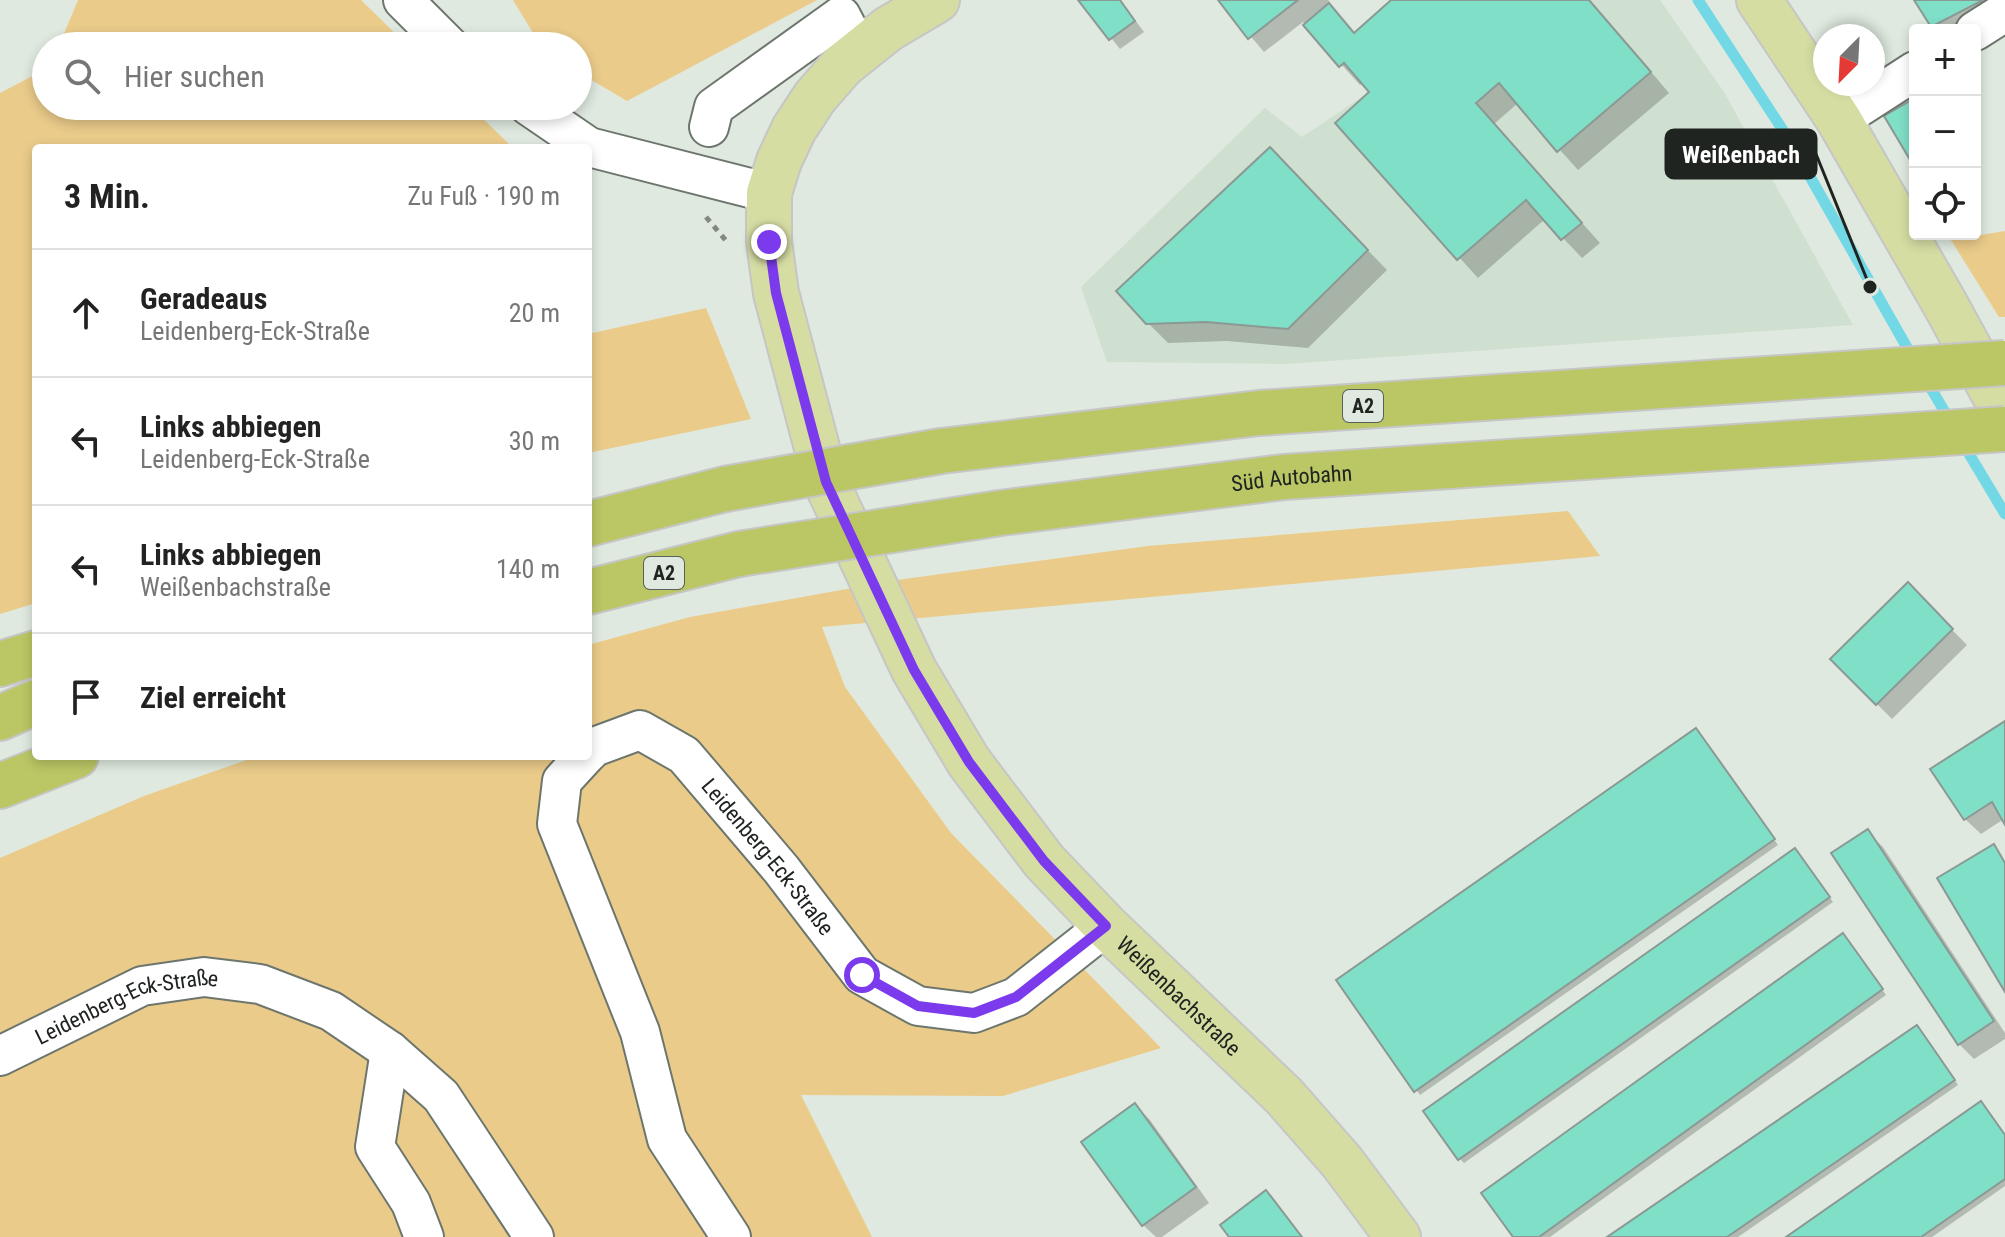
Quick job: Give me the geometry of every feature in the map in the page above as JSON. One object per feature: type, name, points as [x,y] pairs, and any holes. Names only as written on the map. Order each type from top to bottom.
[{"type":"highway","name":"A2","points":[[592,523],[725,489],[941,451],[1259,413],[2005,363]]},
{"type":"highway","name":"Süd Autobahn","points":[[592,591],[739,554],[1000,513],[1284,477],[2005,429]]},
{"type":"highway","points":[[0,664],[32,654]]},
{"type":"highway","points":[[0,718],[32,704]]},
{"type":"highway","points":[[0,786],[66,760]]},
{"type":"main road","name":"Weißenbachstraße","points":[[937,0],[888,29],[843,65],[815,97],[794,129],[769,193],[769,242],[776,293],[826,482],[914,670],[969,762],[1044,861],[1106,926],[1284,1096],[1342,1162],[1398,1237]]},
{"type":"main road","points":[[1759,0],[1839,120],[2005,414]]},
{"type":"street","points":[[403,0],[435,32]]},
{"type":"street","points":[[1981,27],[2005,12]]},
{"type":"street","points":[[709,127],[714,107],[841,16],[860,52]]},
{"type":"street","points":[[1839,120],[1909,75]]},
{"type":"street","points":[[549,120],[585,144]]},
{"type":"street","points":[[592,148],[769,193]]},
{"type":"street","name":"Leidenberg-Eck-Straße","points":[[592,749],[640,730],[684,755],[781,869],[862,975],[918,1006],[974,1013],[1016,997],[1106,926]]},
{"type":"street","name":"Leidenberg-Eck-Straße","points":[[582,760],[562,781],[557,824],[640,1032],[667,1139],[731,1237]]},
{"type":"street","name":"Leidenberg-Eck-Straße","points":[[0,1056],[142,986],[204,977],[260,984],[331,1011],[390,1051],[441,1096],[534,1237]]},
{"type":"street","points":[[390,1051],[375,1147],[411,1203],[424,1237]]},
{"type":"shaded area","points":[[78,0],[361,0],[394,32],[65,32]]},
{"type":"shaded area","points":[[513,0],[817,0],[627,101],[592,80],[592,32],[532,32]]},
{"type":"shaded area","points":[[1391,0],[1660,0],[1724,92],[1853,325],[1285,364],[1107,362],[1081,287],[1265,108],[1302,137],[1369,92],[1333,52]]},
{"type":"shaded area","points":[[32,76],[32,120],[484,120],[509,144],[32,144],[32,604],[0,614],[0,93]]},
{"type":"shaded area","points":[[2005,231],[2005,317],[1999,317],[1951,240],[1981,240],[1981,235]]},
{"type":"shaded area","points":[[706,308],[751,419],[592,452],[592,333]]},
{"type":"shaded area","points":[[1568,511],[1600,556],[822,627],[845,687],[951,833],[1161,1048],[1003,1096],[801,1095],[872,1237],[0,1237],[0,858],[144,796],[247,760],[592,760],[592,644],[690,617],[897,580],[1148,546]]},
{"type":"building","points":[[1078,0],[1120,0],[1135,21],[1109,40]]},
{"type":"building","points":[[1218,0],[1298,0],[1248,39]]},
{"type":"building","points":[[1391,0],[1589,0],[1651,72],[1557,152],[1499,83],[1476,103],[1582,223],[1561,240],[1526,200],[1457,260],[1335,123],[1369,92],[1344,63],[1339,67],[1303,25],[1329,3],[1354,33]]},
{"type":"building","points":[[1914,0],[1983,0],[1937,24],[1929,24]]},
{"type":"building","points":[[1909,101],[1909,158],[1884,116]]},
{"type":"building","points":[[1270,147],[1368,250],[1288,329],[1206,322],[1146,324],[1116,291]]},
{"type":"building","points":[[1908,582],[1953,629],[1876,705],[1830,659]]},
{"type":"building","points":[[2005,721],[2005,825],[1992,802],[1964,820],[1930,769]]},
{"type":"building","points":[[1696,728],[1775,839],[1414,1092],[1336,980]]},
{"type":"building","points":[[1868,829],[1994,1021],[1958,1045],[1831,853]]},
{"type":"building","points":[[1994,844],[2005,863],[2005,992],[1937,878]]},
{"type":"building","points":[[1795,848],[1830,897],[1458,1160],[1423,1111]]},
{"type":"building","points":[[1843,933],[1883,989],[1539,1237],[1513,1237],[1481,1193]]},
{"type":"building","points":[[1917,1025],[1955,1080],[1727,1237],[1607,1237]]},
{"type":"building","points":[[1981,1101],[2005,1135],[2005,1179],[1921,1237],[1786,1237]]},
{"type":"building","points":[[1135,1103],[1196,1187],[1142,1226],[1081,1142]]},
{"type":"building","points":[[1266,1190],[1302,1237],[1229,1237],[1220,1225]]},
{"type":"waterway","points":[[1698,0],[1788,138],[1913,358]]},
{"type":"waterway","points":[[1926,380],[1952,424]]},
{"type":"waterway","points":[[1962,442],[2005,514]]},
{"type":"place","name":"Weißenbach","points":[[1870,287]]},
{"type":"route","points":[[769,242],[776,293],[826,482],[914,670],[969,762],[1044,861],[1106,926],[1016,997],[974,1013],[918,1006],[862,975]]}]
